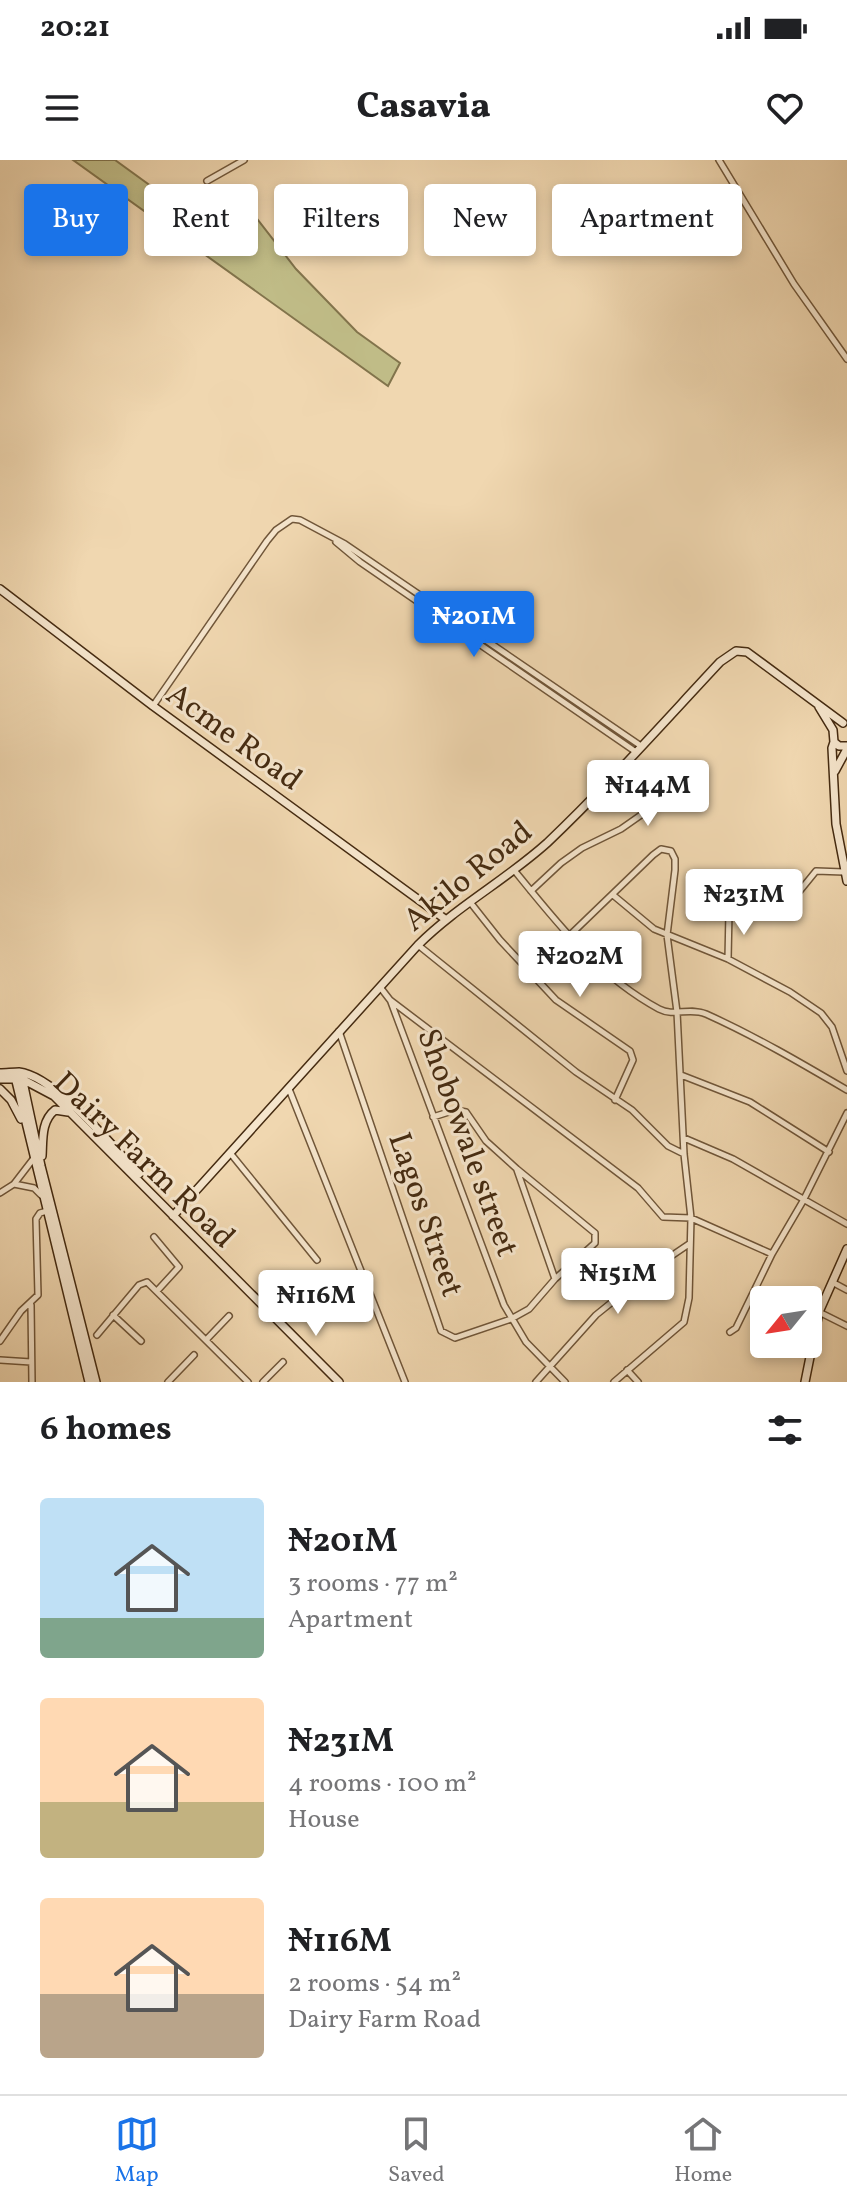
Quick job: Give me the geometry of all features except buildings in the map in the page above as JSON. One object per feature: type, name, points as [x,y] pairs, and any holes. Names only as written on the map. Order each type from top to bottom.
[{"type":"main road","name":"Acme Road","points":[[0,589],[153,706],[445,919]]},
{"type":"main road","name":"Akilo Road","points":[[175,1214],[418,945],[445,919],[547,843],[720,662],[739,650],[747,652],[845,723]]},
{"type":"main road","name":"Akilo Road","points":[[815,702],[833,730]]},
{"type":"main road","points":[[845,723],[833,730],[832,748],[836,824],[846,876]]},
{"type":"main road","points":[[834,742],[847,748],[834,773]]},
{"type":"main road","points":[[0,1073],[18,1076]]},
{"type":"main road","points":[[0,1079],[18,1076]]},
{"type":"main road","points":[[18,1076],[27,1130],[44,1198],[50,1210]]},
{"type":"main road","points":[[18,1076],[82,1339],[96,1382]]},
{"type":"main road","name":"Dairy Farm Road","points":[[18,1076],[39,1080],[77,1109],[267,1313],[339,1382]]},
{"type":"main road","name":"Dairy Farm Road","points":[[18,1076],[54,1096],[175,1214]]},
{"type":"main road","points":[[0,1089],[11,1100],[27,1130]]},
{"type":"main road","points":[[41,1166],[44,1124],[49,1114],[62,1109],[70,1113]]},
{"type":"main road","points":[[822,1305],[847,1249]]},
{"type":"main road","points":[[82,1339],[89,1382]]},
{"type":"main road","points":[[805,1378],[809,1358]]},
{"type":"street","points":[[207,181],[244,160]]},
{"type":"street","points":[[719,160],[794,284],[847,359]]},
{"type":"street","points":[[153,706],[276,530],[292,519],[300,520],[335,541],[341,541],[362,560],[638,749]]},
{"type":"street","points":[[531,891],[582,848],[621,829],[661,801],[646,778],[635,778],[622,765]]},
{"type":"street","points":[[568,937],[653,855],[661,849],[669,850],[675,859],[675,870],[667,935],[677,1012],[684,1154],[691,1218],[689,1298],[684,1322],[614,1382]]},
{"type":"street","points":[[514,870],[568,937],[629,992],[661,1011],[703,1013],[776,1049],[847,1090]]},
{"type":"street","points":[[754,881],[785,898],[794,898],[816,871],[846,876]]},
{"type":"street","points":[[613,895],[654,929],[728,959],[790,992],[821,1013],[832,1027],[847,1071]]},
{"type":"street","points":[[470,901],[545,990],[630,1051],[633,1060],[615,1100]]},
{"type":"street","points":[[728,959],[729,912]]},
{"type":"street","points":[[418,945],[468,987],[632,1110],[668,1146],[684,1154]]},
{"type":"street","points":[[380,986],[390,1000],[638,1188],[663,1217],[691,1218],[772,1254]]},
{"type":"street","name":"Shobowale street","points":[[390,1000],[462,1198],[511,1319],[526,1342],[565,1382]]},
{"type":"street","name":"Lagos Street","points":[[339,1030],[441,1331],[455,1338],[522,1313],[538,1301],[555,1279],[595,1243],[595,1233],[517,1169]]},
{"type":"street","points":[[681,1075],[750,1102],[829,1152]]},
{"type":"street","points":[[289,1089],[405,1382]]},
{"type":"street","points":[[433,1117],[455,1110],[466,1112],[486,1141],[517,1169],[555,1279]]},
{"type":"street","points":[[730,1332],[736,1328],[847,1113]]},
{"type":"street","points":[[684,1138],[733,1159],[847,1224]]},
{"type":"street","points":[[231,1154],[317,1260]]},
{"type":"street","points":[[0,1193],[14,1184],[34,1158]]},
{"type":"street","points":[[14,1184],[34,1188],[44,1198]]},
{"type":"street","points":[[0,1341],[21,1311],[31,1305],[38,1295],[36,1219],[40,1213],[50,1210]]},
{"type":"street","points":[[154,1237],[179,1267],[157,1291]]},
{"type":"street","points":[[536,1382],[596,1315],[690,1243]]},
{"type":"street","points":[[97,1335],[147,1282],[248,1382]]},
{"type":"street","points":[[832,1282],[847,1290]]},
{"type":"street","points":[[31,1305],[32,1382]]},
{"type":"street","points":[[822,1314],[847,1326]]},
{"type":"street","points":[[113,1315],[141,1341]]},
{"type":"street","points":[[206,1340],[229,1316]]},
{"type":"street","points":[[168,1382],[194,1355]]},
{"type":"street","points":[[0,1360],[31,1362]]},
{"type":"street","points":[[263,1382],[283,1362]]},
{"type":"street","points":[[627,1370],[638,1382]]},
{"type":"street","points":[[805,1378],[815,1382]]},
{"type":"shaded area","points":[[73,160],[115,160],[148,184],[144,184],[144,211],[128,199],[128,184],[106,184]]},
{"type":"shaded area","points":[[258,220],[274,241],[274,256],[286,256],[357,332],[400,363],[388,386],[207,256],[258,256]]}]
